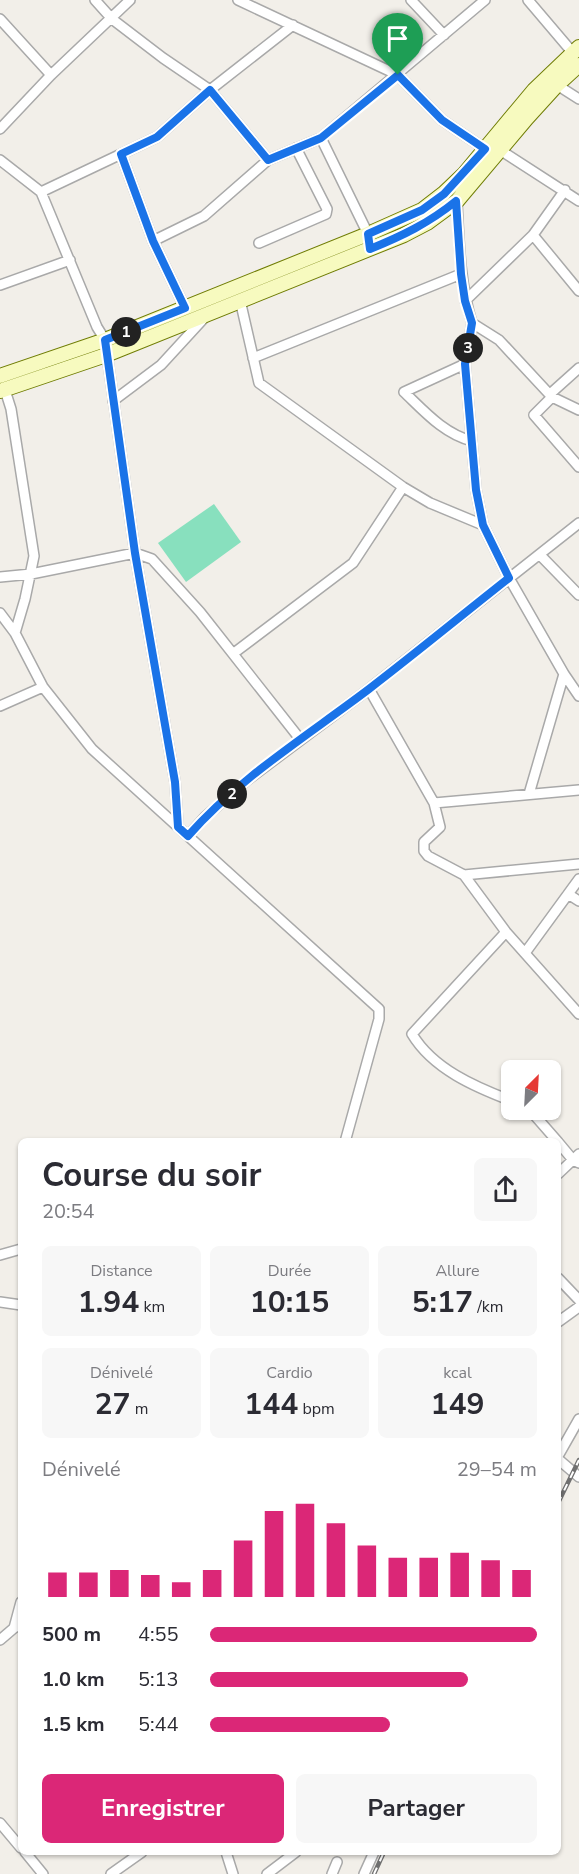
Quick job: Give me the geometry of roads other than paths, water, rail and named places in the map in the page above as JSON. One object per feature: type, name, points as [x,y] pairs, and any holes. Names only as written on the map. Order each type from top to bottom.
[{"type":"main road","points":[[2,386],[105,340],[185,308],[369,242],[404,235],[428,223],[456,201],[500,150],[553,80],[577,55]]},
{"type":"main road","points":[[369,242],[444,194],[522,104],[553,80]]},
{"type":"main road","points":[[2,386],[106,355],[240,300],[312,264]]},
{"type":"street","points":[[95,0],[112,19],[210,90],[268,160]]},
{"type":"street","points":[[0,129],[51,75],[130,0]]},
{"type":"street","points":[[411,0],[444,35]]},
{"type":"street","points":[[153,241],[204,216],[268,160],[321,138],[485,0]]},
{"type":"street","points":[[528,0],[577,55]]},
{"type":"street","points":[[241,1],[398,75],[442,120],[485,149]]},
{"type":"street","points":[[0,19],[51,75]]},
{"type":"street","points":[[40,192],[157,137],[210,90],[293,25]]},
{"type":"street","points":[[553,80],[579,99]]},
{"type":"street","points":[[321,138],[369,242]]},
{"type":"street","points":[[259,243],[326,214],[327,209],[296,148]]},
{"type":"street","points":[[500,150],[579,201]]},
{"type":"street","points":[[121,154],[153,241],[185,308]]},
{"type":"street","points":[[0,160],[40,192],[97,327],[105,340],[135,553],[175,782],[178,827]]},
{"type":"street","points":[[465,301],[533,235],[565,190]]},
{"type":"street","points":[[456,201],[461,274],[465,301],[472,323],[465,364],[476,490],[483,525],[509,578],[579,696]]},
{"type":"street","points":[[533,235],[579,291]]},
{"type":"street","points":[[0,285],[70,260]]},
{"type":"street","points":[[253,358],[461,274]]},
{"type":"street","points":[[240,300],[257,380],[263,386],[403,487],[430,503],[483,525]]},
{"type":"street","points":[[113,401],[161,365],[209,313]]},
{"type":"street","points":[[472,323],[499,340],[551,396],[579,410]]},
{"type":"street","points":[[465,364],[404,392],[439,424],[462,439],[472,441]]},
{"type":"street","points":[[579,368],[534,416],[579,466]]},
{"type":"street","points":[[2,386],[11,408],[34,556],[15,633]]},
{"type":"street","points":[[234,653],[353,563],[403,487]]},
{"type":"street","points":[[188,836],[205,817],[300,739],[369,689],[579,523]]},
{"type":"street","points":[[0,577],[31,574],[135,553],[156,562],[234,653],[271,705],[300,739]]},
{"type":"street","points":[[540,555],[579,595]]},
{"type":"street","points":[[0,613],[15,633],[43,687],[92,749],[379,1009],[379,1019],[346,1138]]},
{"type":"street","points":[[529,794],[564,674]]},
{"type":"street","points":[[0,706],[43,687]]},
{"type":"street","points":[[369,689],[434,803],[440,827],[424,842],[424,851],[464,875],[506,932],[579,1014]]},
{"type":"street","points":[[434,803],[579,790]]},
{"type":"street","points":[[464,875],[579,864]]},
{"type":"street","points":[[525,953],[579,879]]},
{"type":"street","points":[[568,894],[579,901]]},
{"type":"street","points":[[501,1097],[470,1084],[432,1058],[412,1034],[506,932]]},
{"type":"street","points":[[539,1120],[554,1138]]},
{"type":"street","points":[[561,1145],[577,1159],[561,1171]]},
{"type":"street","points":[[0,1255],[18,1250]]},
{"type":"street","points":[[561,1281],[579,1300]]},
{"type":"street","points":[[0,1302],[18,1305]]},
{"type":"street","points":[[561,1320],[579,1307]]},
{"type":"street","points":[[561,1452],[579,1419]]},
{"type":"street","points":[[561,1461],[579,1477]]},
{"type":"street","points":[[0,1640],[17,1626]]},
{"type":"street","points":[[0,1823],[17,1835]]},
{"type":"street","points":[[27,1855],[43,1874]]},
{"type":"street","points":[[111,1874],[138,1855]]},
{"type":"street","points":[[227,1855],[233,1874]]},
{"type":"street","points":[[267,1874],[292,1855]]},
{"type":"street","points":[[364,1874],[373,1855]]},
{"type":"street","points":[[332,1874],[337,1862]]},
{"type":"railway","points":[[561,1497],[579,1460]]},
{"type":"railway","points":[[374,1874],[383,1855]]}]
